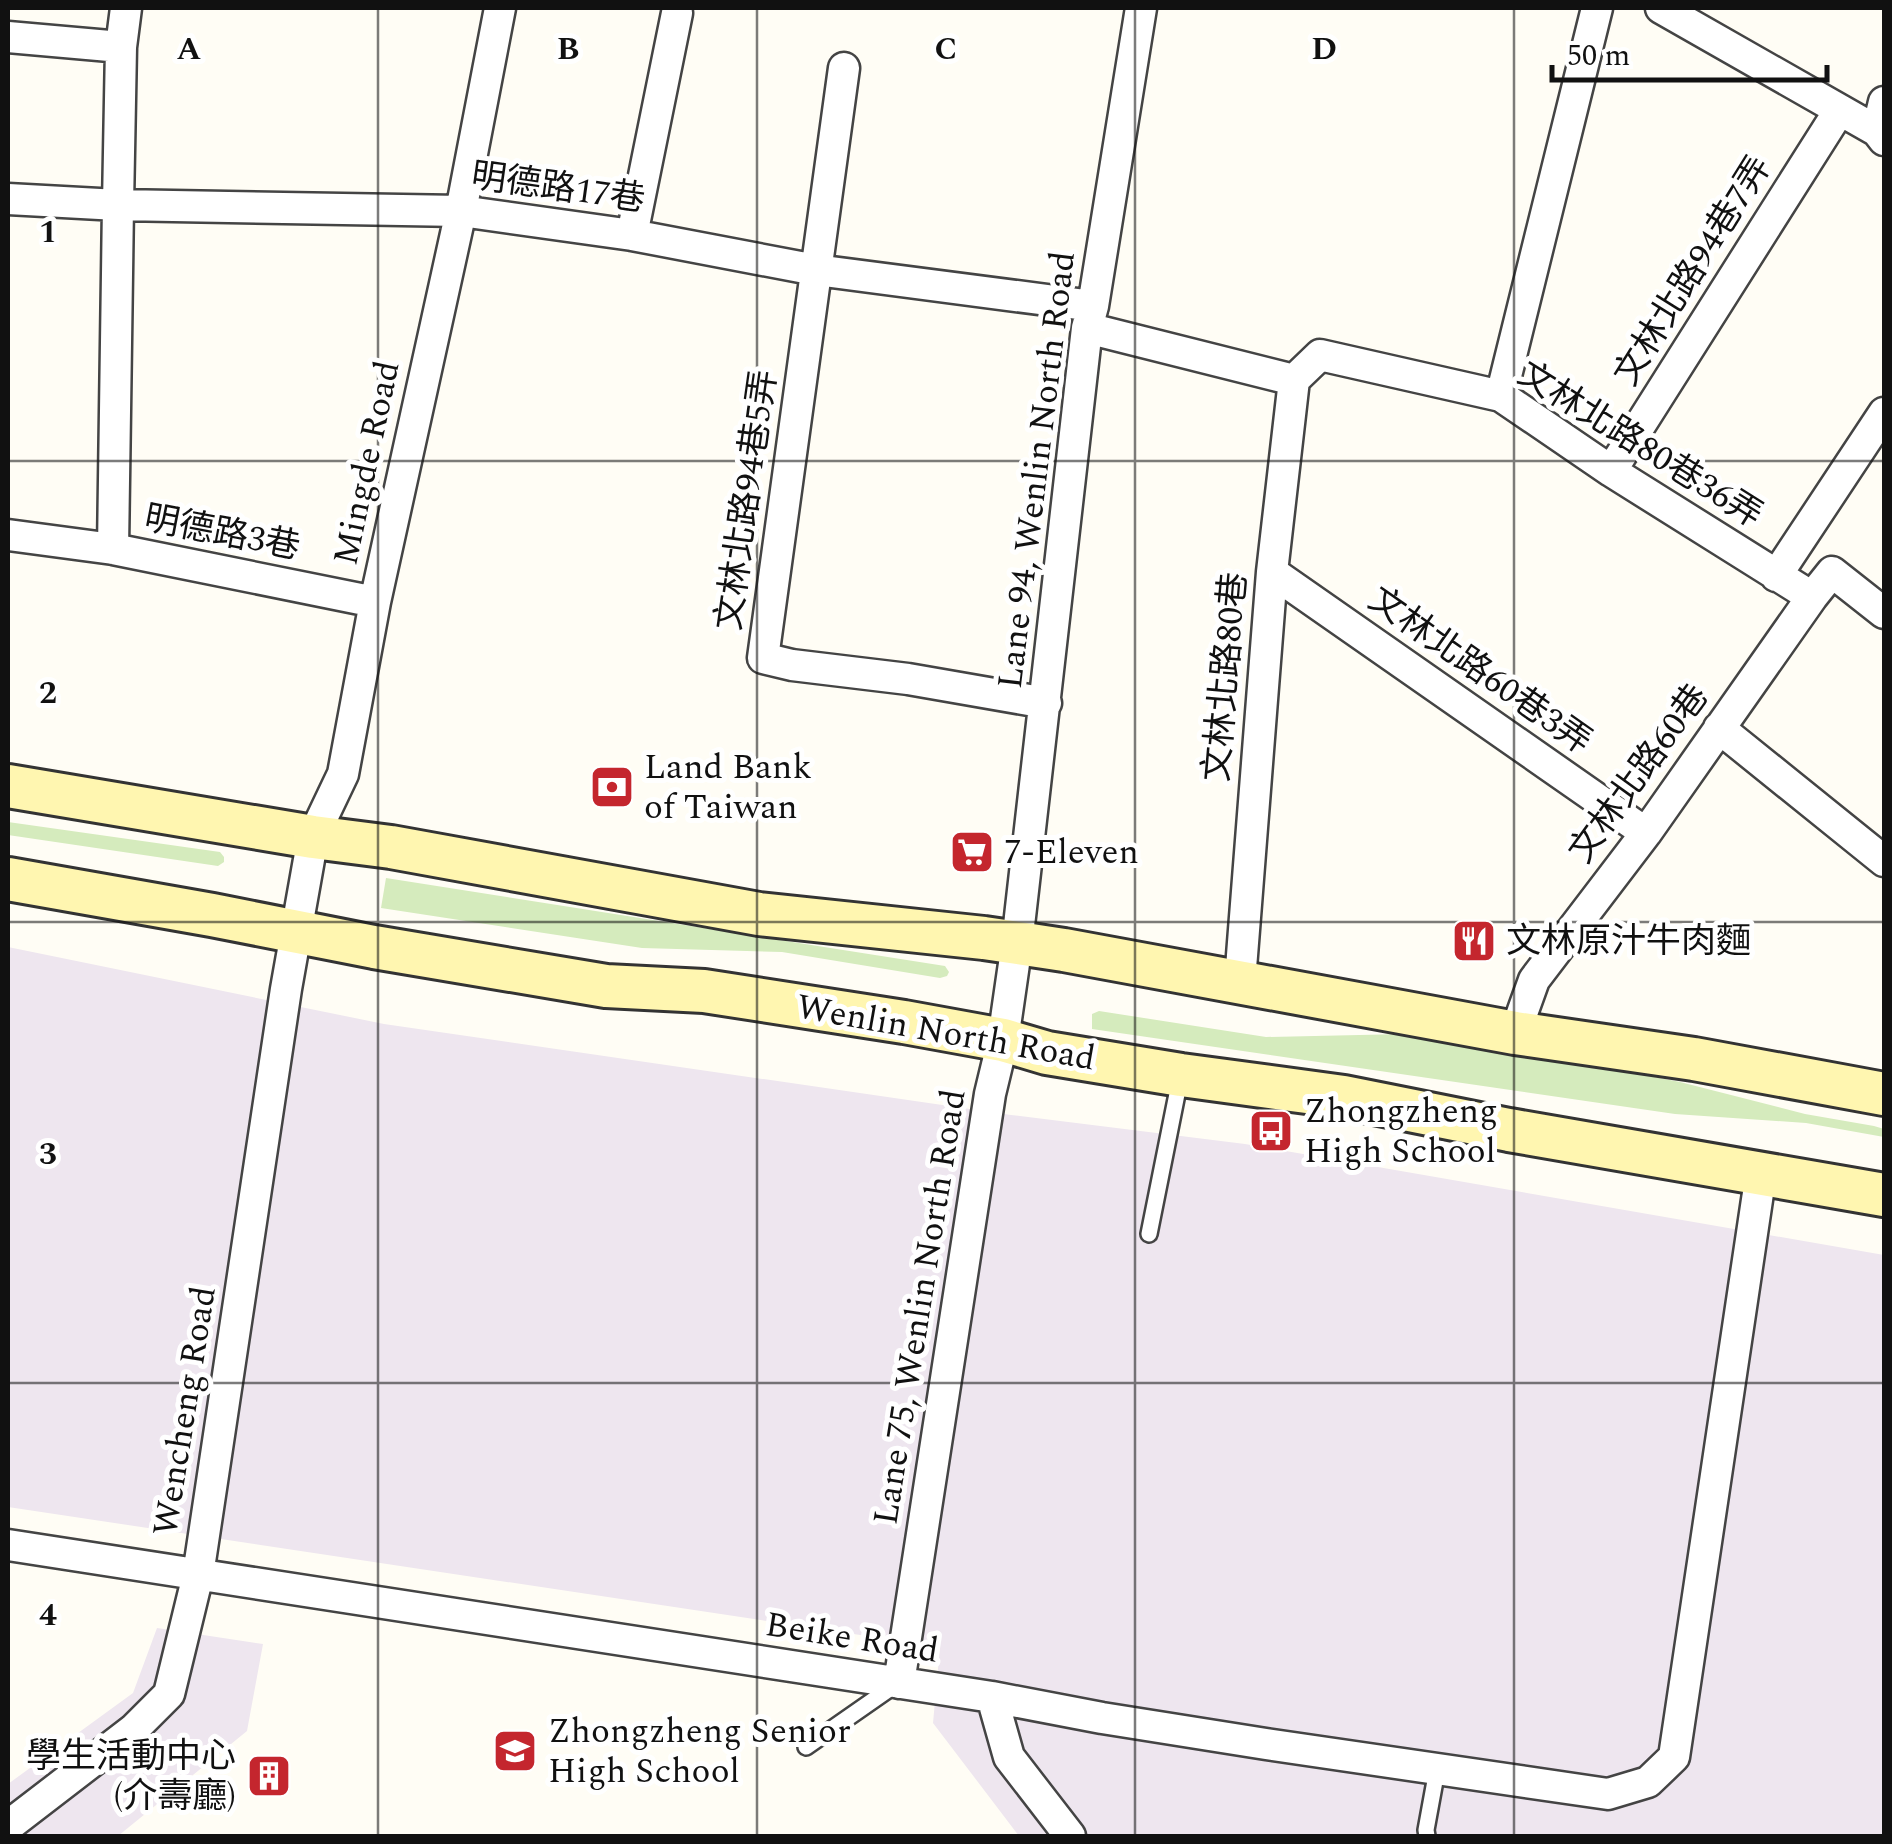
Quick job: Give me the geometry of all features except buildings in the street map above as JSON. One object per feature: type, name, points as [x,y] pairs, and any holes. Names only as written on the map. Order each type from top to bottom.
[{"type":"main road","points":[[8,786],[392,847],[758,914],[1018,943],[1515,1033],[1694,1059],[1884,1094]]},
{"type":"main road","name":"Wenlin North Road","points":[[8,879],[606,986],[704,991],[904,1022],[1047,1052],[1344,1097],[1509,1130],[1884,1195]]},
{"type":"street","points":[[113,549],[118,205],[126,8]]},
{"type":"street","name":"Mingde Road","points":[[296,930],[313,837],[343,774],[375,602],[462,212],[500,8]]},
{"type":"street","name":"Lane 94, Wenlin North Road","points":[[1018,943],[1090,317],[1142,8]]},
{"type":"street","points":[[1501,396],[1598,8]]},
{"type":"street","points":[[1661,8],[1838,111],[1882,124]]},
{"type":"street","points":[[632,235],[677,13]]},
{"type":"street","points":[[8,37],[122,47]]},
{"type":"street","name":"文林北路94巷5弄","points":[[844,68],[763,658],[792,666],[908,678],[1046,703]]},
{"type":"street","name":"文林北路94巷7弄","points":[[1612,472],[1838,111]]},
{"type":"street","name":"明德路17巷","points":[[8,199],[462,212],[632,235],[1090,317],[1294,380]]},
{"type":"street","name":"文林北路80巷36弄","points":[[1294,380],[1320,356],[1501,396],[1776,576]]},
{"type":"street","name":"文林北路80巷","points":[[1240,981],[1272,572],[1294,380]]},
{"type":"street","points":[[1884,413],[1776,576],[1812,597],[1832,572],[1884,612]]},
{"type":"street","name":"明德路3巷","points":[[8,534],[113,549],[375,602]]},
{"type":"street","name":"文林北路60巷3弄","points":[[1272,572],[1646,833]]},
{"type":"street","name":"文林北路60巷","points":[[1515,1033],[1534,980],[1646,833],[1812,597]]},
{"type":"street","points":[[1719,728],[1884,861]]},
{"type":"street","name":"Wencheng Road","points":[[8,1826],[133,1730],[169,1694],[198,1574],[296,930]]},
{"type":"street","name":"Lane 75, Wenlin North Road","points":[[898,1683],[990,1094],[1018,943]]},
{"type":"street","name":"Beike Road","points":[[8,1545],[1608,1794],[1648,1782],[1674,1757],[1761,1174]]},
{"type":"street","points":[[992,1698],[1009,1757],[1070,1836]]},
{"type":"lane","points":[[1148,1234],[1181,1075]]},
{"type":"lane","points":[[806,1747],[898,1683]]},
{"type":"lane","points":[[1427,1836],[1438,1770]]},
{"type":"shaded area","points":[[8,947],[384,1024],[1011,1115],[1245,1144],[1884,1255],[1884,1836],[1019,1836],[933,1723],[940,1647],[8,1507]]},
{"type":"shaded area","points":[[157,1628],[263,1644],[247,1731],[118,1836],[8,1836],[8,1784],[133,1693]]},
{"type":"green space","points":[[8,822],[220,852],[224,862],[218,866],[8,835]]},
{"type":"green space","points":[[386,878],[945,966],[949,972],[940,978],[782,952],[642,948],[381,908]]},
{"type":"green space","points":[[1099,1011],[1266,1037],[1404,1034],[1680,1082],[1805,1114],[1874,1126],[1884,1129],[1884,1137],[1806,1123],[1675,1114],[1092,1029],[1092,1014]]},
{"type":"place","name":"Land Bank of Taiwan","points":[[612,787]]},
{"type":"place","name":"7-Eleven","points":[[972,852]]},
{"type":"place","name":"文林原汁牛肉麵","points":[[1474,941]]},
{"type":"place","name":"Zhongzheng High School","points":[[1271,1131]]},
{"type":"place","name":"Zhongzheng Senior High School","points":[[515,1751]]},
{"type":"place","name":"學生活動中心 (介壽廳)","points":[[269,1776]]}]
